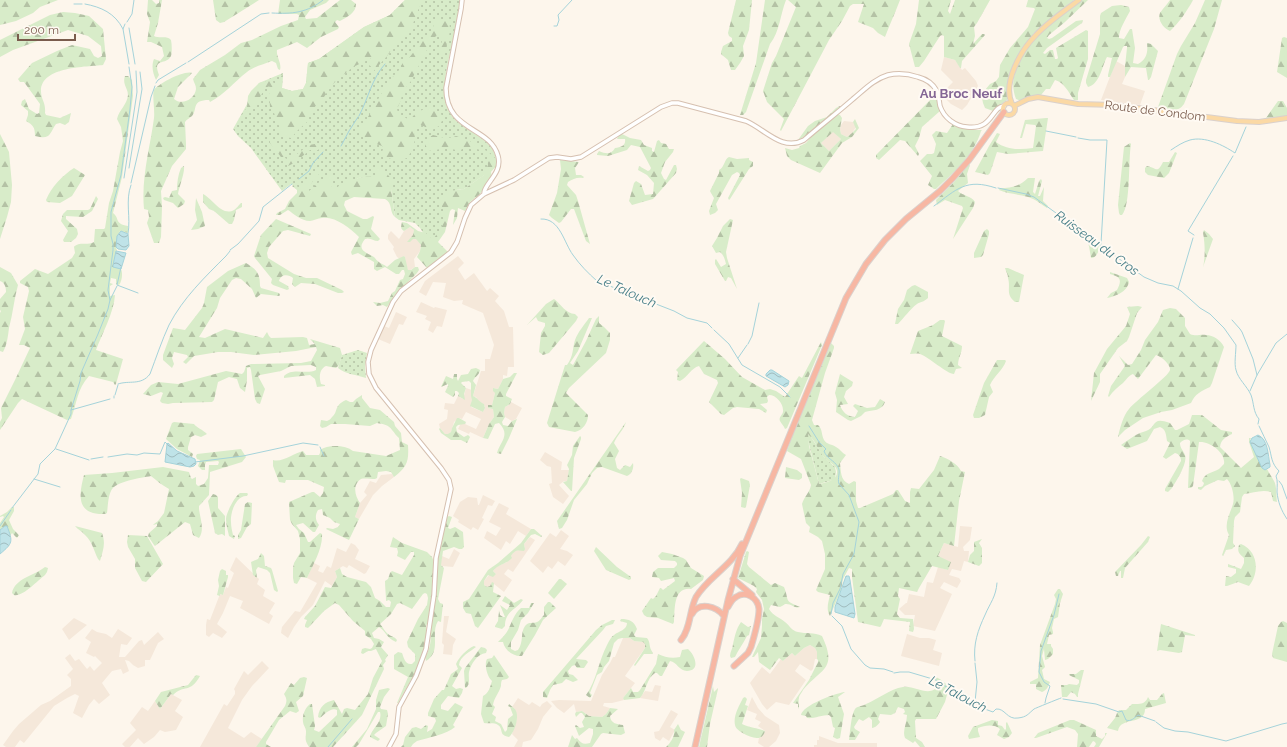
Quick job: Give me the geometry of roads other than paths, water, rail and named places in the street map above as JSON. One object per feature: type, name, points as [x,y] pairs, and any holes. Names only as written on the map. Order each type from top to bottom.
[{"type":"highway","points":[[695,747],[733,579],[745,543],[839,312],[854,282],[885,240],[906,219],[952,179],[969,160],[991,129],[998,122],[1005,109]]},
{"type":"highway","points":[[724,617],[722,613],[709,606],[701,606],[696,608],[683,641],[691,609],[696,598],[704,587],[737,553],[757,514]]},
{"type":"highway","points":[[724,617],[736,596],[742,594],[748,595],[755,599],[757,603],[758,613],[751,647],[736,667],[752,650],[761,612],[759,602],[756,598],[733,579]]},
{"type":"main road","points":[[462,0],[446,93],[448,104],[456,117],[492,144],[498,155],[497,170],[484,190],[484,194]]},
{"type":"main road","points":[[389,747],[396,734],[399,708],[423,661],[426,649],[434,591],[436,558],[451,489],[449,480],[442,468],[376,388],[369,374],[368,362],[393,302],[401,291],[451,252],[457,242],[468,211],[475,201],[484,194],[509,182],[548,158],[557,157],[571,159],[581,157],[661,107],[672,103],[684,104],[746,121],[754,124],[783,143],[794,144],[804,140],[870,85],[883,77],[898,74],[911,75],[921,78],[933,85],[938,94],[942,110],[952,122],[967,127],[979,126],[991,119],[998,108],[1002,106],[1005,109],[1014,106],[1011,101],[1010,81],[1016,64],[1032,39],[1079,0]]},
{"type":"main road","points":[[1005,109],[1010,91]]},
{"type":"main road","name":"Route de Condom","points":[[1005,109],[1013,114],[1014,106],[1031,98],[1038,97],[1078,104],[1115,105],[1249,122],[1270,121],[1287,118]]},
{"type":"water","points":[[121,231],[128,234],[129,246],[126,250],[118,249],[116,247],[117,236]]},
{"type":"water","points":[[116,251],[126,253],[121,269],[113,267]]},
{"type":"water","points":[[770,370],[789,381],[788,385],[785,387],[766,376]]},
{"type":"water","points":[[1258,435],[1264,440],[1268,452],[1270,467],[1265,470],[1262,468],[1250,442],[1252,438]]},
{"type":"water","points":[[168,443],[177,451],[195,459],[196,464],[190,467],[165,462]]},
{"type":"water","points":[[7,526],[9,531],[11,542],[10,545],[0,554],[0,530]]},
{"type":"water","points":[[846,576],[849,576],[850,580],[855,614],[854,618],[835,612],[835,607]]},
{"type":"waterway","points":[[127,22],[132,14],[134,0]]},
{"type":"waterway","points":[[272,13],[299,12],[311,8],[323,0]]},
{"type":"waterway","points":[[554,26],[557,26],[559,20],[558,15],[572,0]]},
{"type":"waterway","points":[[74,4],[82,4]]},
{"type":"waterway","points":[[85,4],[102,9],[112,15],[120,23],[123,29]]},
{"type":"waterway","points":[[188,62],[261,14],[269,13]]},
{"type":"waterway","points":[[125,24],[123,29],[129,64]]},
{"type":"waterway","points":[[129,28],[135,64]]},
{"type":"waterway","points":[[156,83],[158,80],[186,63]]},
{"type":"waterway","points":[[359,116],[373,82],[385,64]]},
{"type":"waterway","points":[[110,300],[108,290],[113,250],[111,236],[111,212],[121,175],[130,109],[132,87],[129,67]]},
{"type":"waterway","points":[[124,178],[137,92],[136,71]]},
{"type":"waterway","points":[[129,168],[142,89],[140,72]]},
{"type":"waterway","points":[[131,183],[151,97],[155,86]]},
{"type":"waterway","points":[[341,146],[358,117]]},
{"type":"waterway","points":[[1171,150],[1187,141],[1202,139],[1219,144],[1235,153],[1246,127]]},
{"type":"waterway","points":[[1046,131],[1076,137]]},
{"type":"waterway","points":[[1078,138],[1107,140],[1101,244]]},
{"type":"waterway","points":[[299,179],[309,171],[313,163],[323,152]]},
{"type":"waterway","points":[[1194,235],[1188,231],[1233,156]]},
{"type":"waterway","points":[[230,250],[238,244],[259,221],[263,207],[292,184]]},
{"type":"waterway","name":"Ruisseau du Cros","points":[[934,206],[962,187],[977,184],[996,188]]},
{"type":"waterway","points":[[128,234],[128,197],[131,185]]},
{"type":"waterway","name":"Ruisseau du Cros","points":[[998,188],[1034,197],[1144,277],[1158,283],[1173,286],[1200,308],[1210,314],[1224,328],[1236,345],[1235,367],[1251,395],[1259,419],[1258,424]]},
{"type":"waterway","name":"Le Talouch","points":[[541,219],[547,220],[557,227],[576,259],[597,281],[674,311],[687,318],[707,323],[712,328]]},
{"type":"waterway","points":[[1178,289],[1193,238]]},
{"type":"waterway","points":[[118,384],[143,380],[150,374],[166,331],[175,315],[195,288],[230,251]]},
{"type":"waterway","points":[[121,267],[117,285],[138,293]]},
{"type":"waterway","points":[[12,508],[38,474],[40,464],[55,449],[71,414],[81,373],[117,286]]},
{"type":"waterway","points":[[748,344],[752,336],[759,303]]},
{"type":"waterway","points":[[1232,320],[1242,332],[1253,359],[1257,375]]},
{"type":"waterway","name":"Le Talouch","points":[[714,330],[729,344],[742,365],[780,387],[790,397]]},
{"type":"waterway","points":[[1250,391],[1257,375],[1276,343],[1287,334]]},
{"type":"waterway","points":[[738,358],[747,345]]},
{"type":"waterway","points":[[115,395],[118,385]]},
{"type":"waterway","points":[[71,410],[110,399]]},
{"type":"waterway","name":"Le Talouch","points":[[809,426],[819,442],[826,449],[824,451],[825,454],[838,467],[839,484],[849,495],[859,522],[854,554],[843,574],[840,589],[833,603],[831,614]]},
{"type":"waterway","name":"Ruisseau du Cros","points":[[1259,426],[1269,447],[1273,463],[1279,471],[1276,476],[1277,496],[1280,506],[1287,519]]},
{"type":"waterway","points":[[108,457],[127,454],[137,455],[144,453],[160,454],[165,442],[167,444]]},
{"type":"waterway","points":[[195,462],[243,456],[303,443],[318,445]]},
{"type":"waterway","points":[[320,447],[324,456]]},
{"type":"waterway","points":[[56,449],[89,460]]},
{"type":"waterway","points":[[91,459],[103,457]]},
{"type":"waterway","points":[[34,479],[60,487]]},
{"type":"waterway","points":[[1279,481],[1287,499]]},
{"type":"waterway","points":[[0,526],[11,510]]},
{"type":"waterway","points":[[975,661],[975,649],[978,632],[994,596],[997,583]]},
{"type":"waterway","points":[[1045,703],[1050,686],[1044,682],[1039,672],[1041,651],[1054,615],[1059,594]]},
{"type":"waterway","name":"Le Talouch","points":[[832,616],[842,626],[851,649],[865,665],[870,668],[884,669],[893,672]]},
{"type":"waterway","points":[[975,663],[977,682],[975,702]]},
{"type":"waterway","name":"Le Talouch","points":[[894,673],[909,672],[936,680],[951,690],[968,697],[982,708],[993,712],[996,709],[999,709],[1014,718],[1021,718],[1029,714],[1034,709],[1061,698]]},
{"type":"waterway","name":"Le Talouch","points":[[1063,699],[1096,704],[1119,712],[1122,711],[1126,720],[1132,719],[1138,715],[1155,721]]},
{"type":"waterway","points":[[328,747],[352,719]]},
{"type":"waterway","name":"Le Talouch","points":[[1156,722],[1164,728],[1175,731],[1188,732],[1226,741],[1287,723]]},
{"type":"district","name":"Au Broc Neuf","points":[[961,93]]}]
